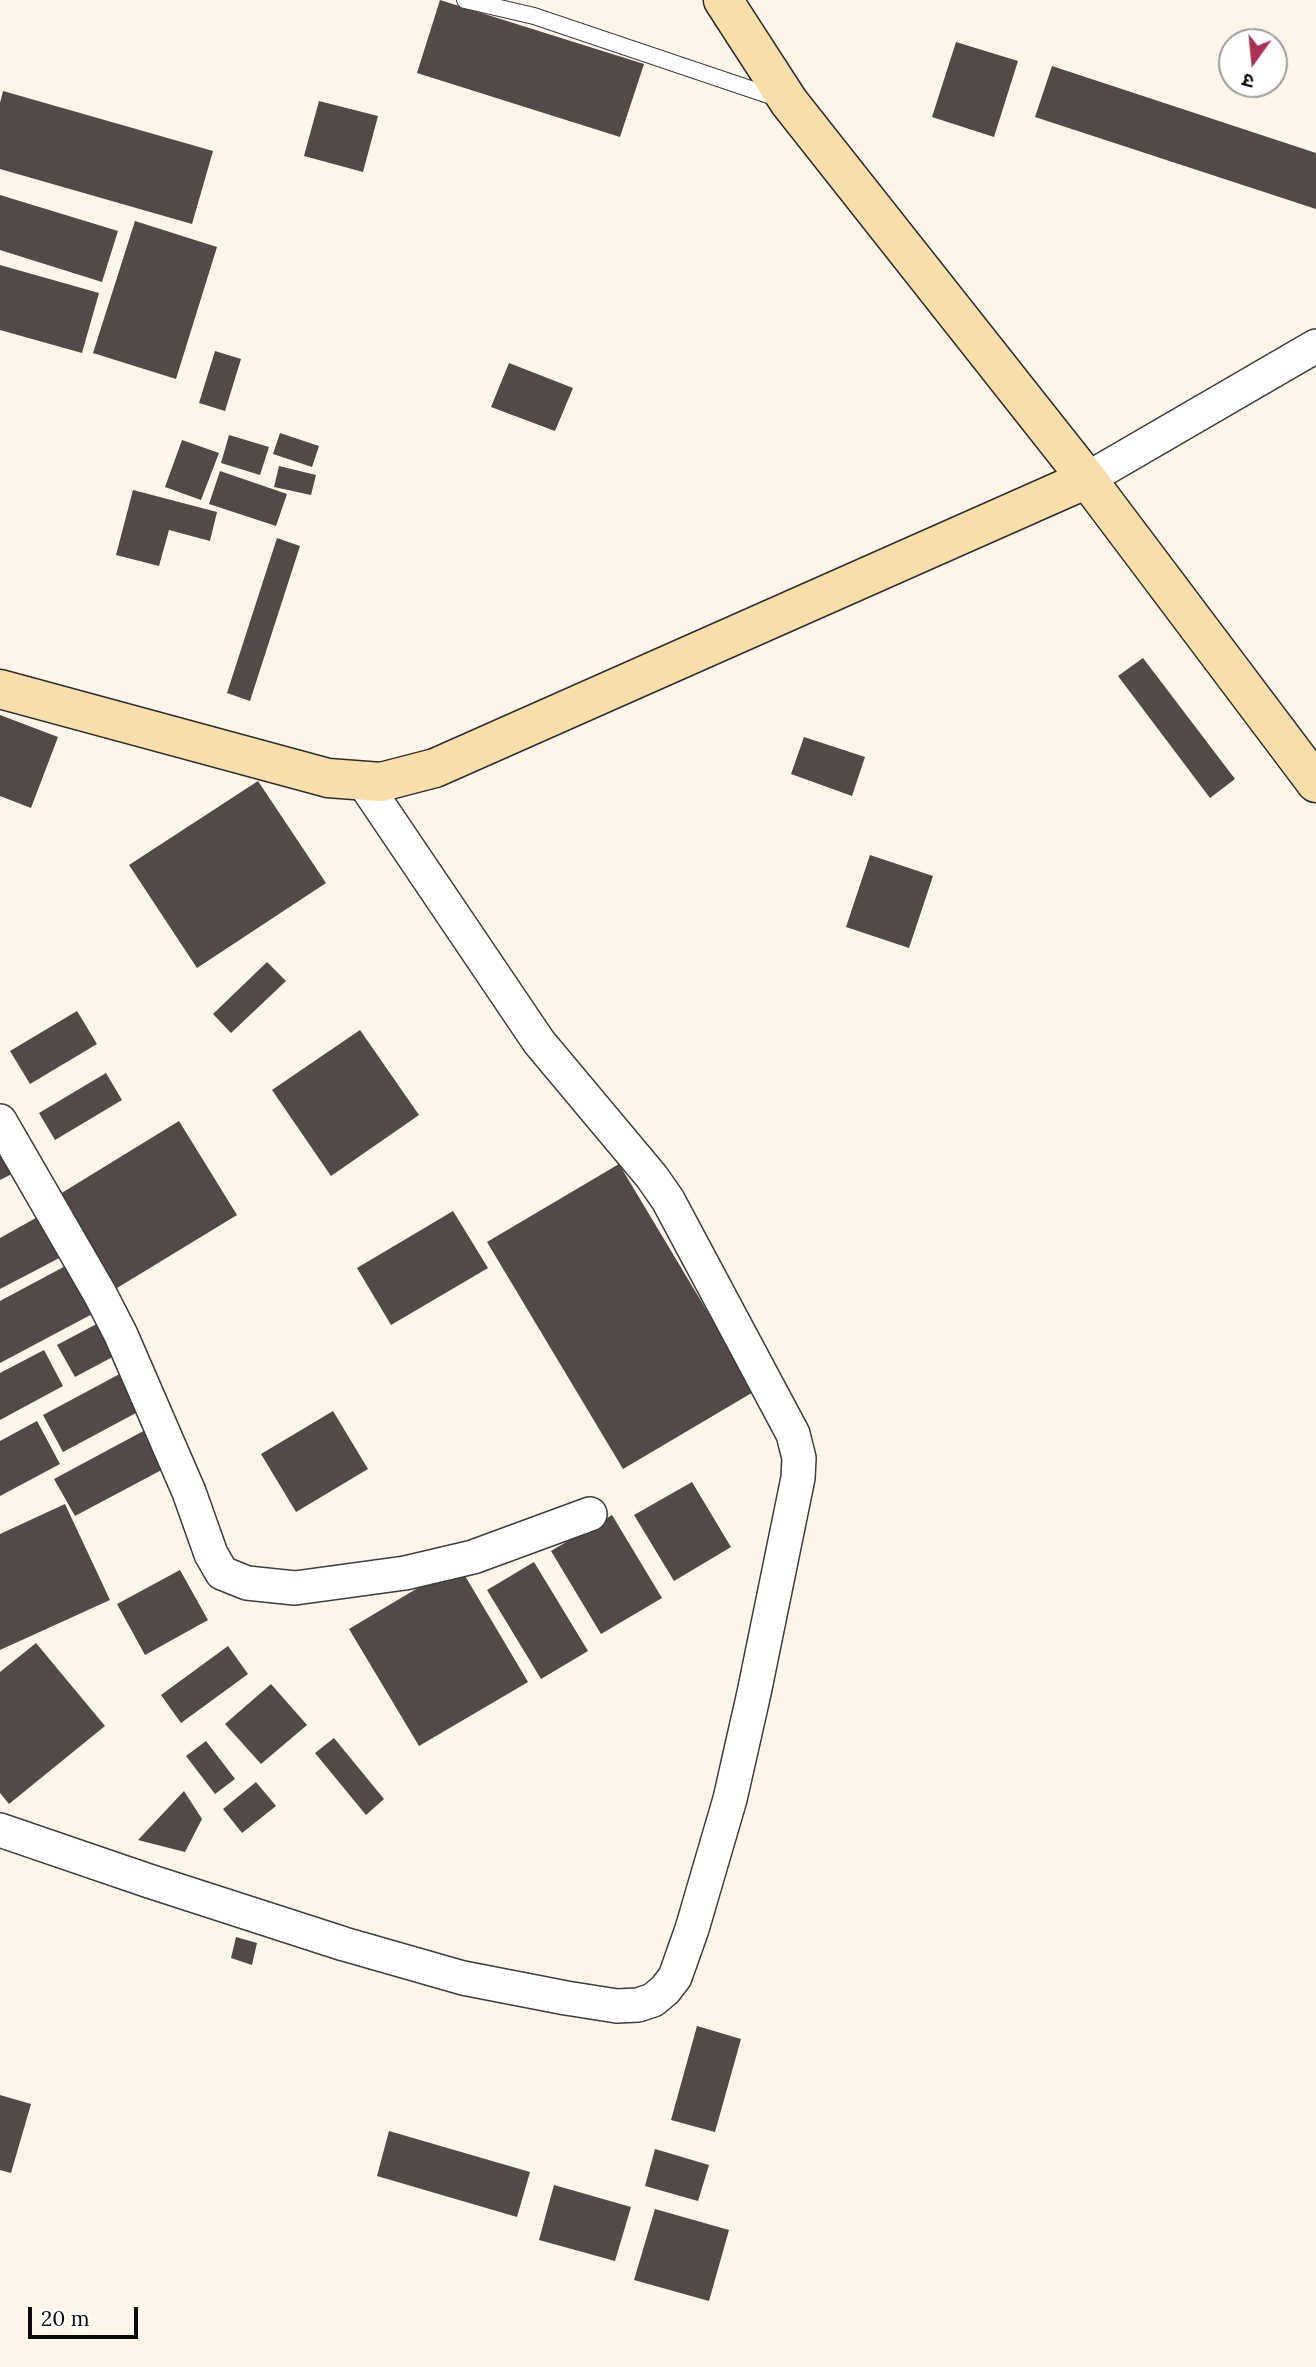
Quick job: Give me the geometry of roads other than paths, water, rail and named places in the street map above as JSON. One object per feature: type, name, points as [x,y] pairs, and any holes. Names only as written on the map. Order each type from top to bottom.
[{"type":"street","points":[[723,0],[789,102],[1087,479],[1316,783]]},
{"type":"street","points":[[0,689],[328,778],[381,782],[435,768],[1087,479],[1316,346]]},
{"type":"street","points":[[0,1830],[357,1948],[463,1978],[617,2006],[638,2005],[653,2000],[665,1990],[675,1977],[692,1929],[730,1799],[798,1478],[799,1458],[793,1434],[668,1200],[652,1177],[539,1042],[362,780]]},
{"type":"street","points":[[0,1121],[121,1335],[189,1492],[211,1554],[222,1573],[247,1583],[295,1588],[405,1573],[473,1557],[590,1514]]},
{"type":"lane","points":[[466,0],[534,16],[789,102]]}]
